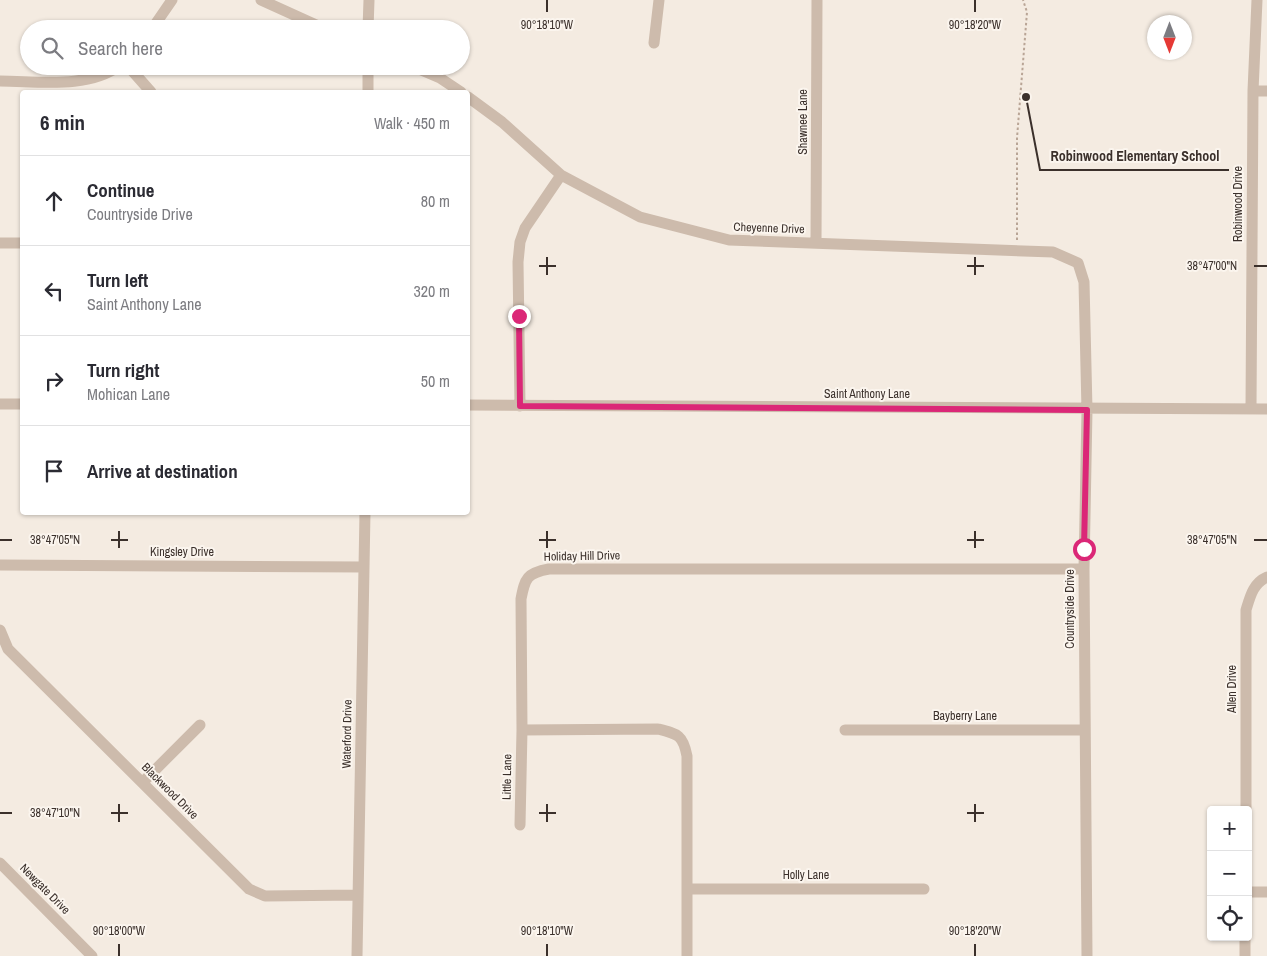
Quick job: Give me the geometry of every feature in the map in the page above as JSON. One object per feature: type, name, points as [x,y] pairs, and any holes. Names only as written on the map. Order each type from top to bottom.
[{"type":"street","points":[[158,20],[172,0]]},
{"type":"street","points":[[261,0],[305,20]]},
{"type":"street","points":[[368,20],[369,0]]},
{"type":"street","points":[[654,43],[659,0]]},
{"type":"street","name":"Shawnee Lane","points":[[816,243],[817,0]]},
{"type":"street","name":"Robinwood Drive","points":[[1251,409],[1252,91],[1257,0]]},
{"type":"street","points":[[0,81],[75,81],[93,79],[104,75]]},
{"type":"street","points":[[136,75],[149,90]]},
{"type":"street","points":[[368,75],[368,90]]},
{"type":"street","points":[[433,75],[458,90]]},
{"type":"street","points":[[1252,91],[1267,91]]},
{"type":"street","name":"Cheyenne Drive","points":[[470,98],[502,122],[561,175],[640,217],[729,240],[1053,252],[1078,263]]},
{"type":"street","points":[[520,406],[518,262],[520,242],[525,228],[561,175]]},
{"type":"street","points":[[0,243],[20,243]]},
{"type":"street","name":"Countryside Drive","points":[[1078,263],[1084,282],[1087,410],[1084,569],[1087,956]]},
{"type":"street","points":[[0,404],[20,404]]},
{"type":"street","name":"Saint Anthony Lane","points":[[470,405],[1087,410],[1267,409]]},
{"type":"street","name":"Waterford Drive","points":[[357,956],[365,515]]},
{"type":"street","name":"Kingsley Drive","points":[[0,566],[364,567]]},
{"type":"street","name":"Holiday Hill Drive","points":[[522,730],[521,599],[525,581],[535,571],[549,569],[1084,569]]},
{"type":"street","name":"Allen Drive","points":[[1246,806],[1246,610],[1252,591],[1261,580],[1267,577]]},
{"type":"street","name":"Blackwood Drive","points":[[0,630],[8,649],[249,889],[265,896],[358,895]]},
{"type":"street","points":[[143,782],[200,725]]},
{"type":"street","points":[[522,730],[658,729],[674,733],[684,742],[687,756],[687,956]]},
{"type":"street","name":"Little Lane","points":[[520,825],[522,730]]},
{"type":"street","name":"Bayberry Lane","points":[[845,730],[1085,730]]},
{"type":"street","name":"Newgate Drive","points":[[0,863],[92,956]]},
{"type":"street","name":"Holly Lane","points":[[687,889],[924,889]]},
{"type":"street","points":[[1252,892],[1267,892]]},
{"type":"street","points":[[1245,941],[1245,956]]},
{"type":"path","points":[[1017,250],[1017,138],[1027,12],[1023,0]]},
{"type":"place","name":"Robinwood Elementary School","points":[[1026,97]]},
{"type":"route","points":[[519,316],[520,406],[1087,410],[1084,549]]}]
